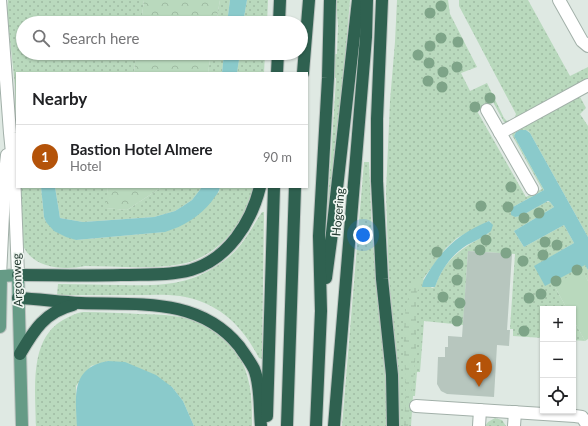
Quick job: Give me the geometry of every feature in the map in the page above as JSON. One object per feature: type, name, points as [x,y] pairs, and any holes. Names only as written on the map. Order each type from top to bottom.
[{"type":"highway","points":[[279,16],[280,0]]},
{"type":"highway","points":[[308,16],[309,0]]},
{"type":"highway","points":[[316,426],[321,311],[319,236],[328,78],[330,0]]},
{"type":"highway","points":[[321,311],[332,233],[358,0]]},
{"type":"highway","name":"Hogering","points":[[334,426],[366,45],[367,0]]},
{"type":"highway","points":[[382,0],[377,119],[377,181],[382,279],[392,375],[393,426]]},
{"type":"highway","points":[[277,72],[278,60]]},
{"type":"highway","points":[[303,72],[304,60]]},
{"type":"highway","points":[[18,275],[163,274],[191,270],[210,261],[230,247],[244,227],[260,188]]},
{"type":"highway","points":[[266,426],[274,188]]},
{"type":"highway","points":[[287,426],[295,188]]},
{"type":"highway","points":[[18,298],[80,303],[164,306],[176,308],[201,317],[219,326],[234,340],[254,369],[258,386],[261,426]]},
{"type":"highway","points":[[20,354],[33,332],[47,316],[63,307],[80,303]]},
{"type":"main road","points":[[0,276],[18,275]]},
{"type":"main road","name":"Argonweg","points":[[18,275],[22,426]]},
{"type":"main road","name":"Argonweg","points":[[0,276],[0,327]]},
{"type":"main road","points":[[0,298],[18,298]]},
{"type":"street","name":"Argonweg","points":[[0,0],[14,173],[18,275]]},
{"type":"street","points":[[559,0],[582,41],[588,46]]},
{"type":"street","points":[[500,133],[588,85]]},
{"type":"street","points":[[488,110],[532,189]]},
{"type":"street","name":"Argonweg","points":[[0,276],[5,173],[10,134]]},
{"type":"street","points":[[416,406],[582,417],[588,426]]},
{"type":"street","points":[[479,426],[480,410]]},
{"type":"street","points":[[514,412],[514,426]]},
{"type":"green space","points":[[8,0],[144,0],[142,16],[16,16],[16,60],[135,60],[134,72],[16,72],[16,122],[15,85],[7,13]]},
{"type":"green space","points":[[144,0],[220,0],[217,16],[142,16]]},
{"type":"green space","points":[[220,0],[230,0],[228,16],[217,16]]},
{"type":"green space","points":[[247,0],[268,0],[267,16],[244,16]]},
{"type":"green space","points":[[336,0],[350,0],[341,108],[327,215],[336,78],[334,78],[338,26]]},
{"type":"green space","points":[[397,0],[448,0],[450,14],[477,67],[461,73],[470,91],[487,83],[504,118],[507,121],[514,119],[516,114],[459,6],[459,0],[528,0],[570,76],[588,67],[588,80],[511,123],[504,122],[493,102],[477,111],[526,197],[542,189],[512,135],[514,131],[579,95],[586,108],[580,114],[588,126],[588,237],[530,133],[525,130],[516,132],[514,136],[544,190],[511,208],[515,217],[521,216],[546,202],[550,202],[554,207],[514,231],[524,247],[564,225],[574,243],[535,266],[585,264],[588,270],[588,281],[582,270],[554,285],[565,306],[540,306],[540,338],[513,336],[513,329],[510,329],[515,254],[468,251],[463,325],[424,321],[420,372],[417,372],[415,396],[413,396],[411,426],[398,426],[388,257],[386,192],[390,101]],"holes":[[[489,221],[491,222],[488,234],[462,249],[449,261],[439,277],[435,287],[432,288],[423,279],[446,248],[457,238]]]},
{"type":"green space","points":[[135,60],[210,60],[208,72],[134,72]]},
{"type":"green space","points":[[210,60],[223,60],[222,72],[208,72]]},
{"type":"green space","points":[[239,60],[265,60],[264,72],[237,72]]},
{"type":"green space","points":[[364,162],[369,162],[372,234],[387,377],[389,426],[342,426]]},
{"type":"green space","points":[[18,188],[41,188],[44,217],[46,222],[76,240],[164,232],[219,192],[220,188],[254,188],[245,212],[221,244],[211,252],[199,258],[186,263],[174,265],[136,267],[85,266],[66,268],[47,265],[38,262],[30,256],[25,249],[21,239]]},
{"type":"green space","points":[[55,188],[108,188],[106,208],[127,210],[160,188],[201,188],[192,200],[175,211],[154,217],[83,222],[60,218]]},
{"type":"green space","points":[[108,188],[160,188],[127,210],[105,208]]},
{"type":"green space","points":[[262,212],[264,212],[262,359],[259,358],[237,325],[217,310],[194,299],[163,295],[57,295],[58,284],[151,285],[191,279],[217,266],[230,256],[244,241]]},
{"type":"green space","points":[[582,269],[588,281],[588,339],[585,341],[576,324],[576,306],[565,306],[554,285]]},
{"type":"green space","points":[[425,276],[422,287],[416,294],[416,352],[408,426],[404,426],[406,392],[404,323],[413,283]]},
{"type":"green space","points":[[83,312],[172,316],[186,318],[210,327],[232,347],[243,361],[242,362],[248,378],[251,393],[252,426],[194,426],[183,401],[172,387],[108,361],[91,366],[76,386],[77,426],[36,426],[36,367],[44,340],[52,329],[63,320]]},
{"type":"green space","points":[[576,324],[585,341],[576,340]]},
{"type":"green space","points":[[495,418],[502,420],[506,426],[485,426],[488,422]]},
{"type":"water","points":[[230,0],[247,0],[244,16],[228,16]]},
{"type":"water","points":[[223,60],[239,60],[237,72],[222,72]]},
{"type":"water","points":[[526,130],[530,133],[588,237],[588,270],[585,265],[545,286],[534,266],[574,243],[564,225],[524,247],[514,231],[554,207],[548,201],[521,216],[515,217],[511,215],[511,208],[544,190],[514,136],[516,132]]},
{"type":"water","points":[[41,188],[55,188],[60,218],[83,222],[154,217],[175,211],[192,200],[201,188],[220,188],[218,193],[202,212],[185,224],[165,232],[76,240],[54,231],[46,222],[44,217]]},
{"type":"water","points":[[489,221],[493,225],[491,231],[461,249],[451,258],[440,275],[435,287],[422,287],[424,279],[431,268],[449,246],[472,229]]},
{"type":"water","points":[[108,361],[125,362],[156,375],[172,387],[183,401],[194,426],[77,426],[76,394],[81,377],[87,370]]},
{"type":"building","points":[[468,251],[512,254],[507,330],[510,330],[509,346],[497,345],[494,397],[447,394],[441,391],[437,384],[438,357],[445,357],[445,347],[448,347],[448,336],[462,337]]},
{"type":"place","name":"Bastion Hotel Almere","points":[[479,387]]}]
